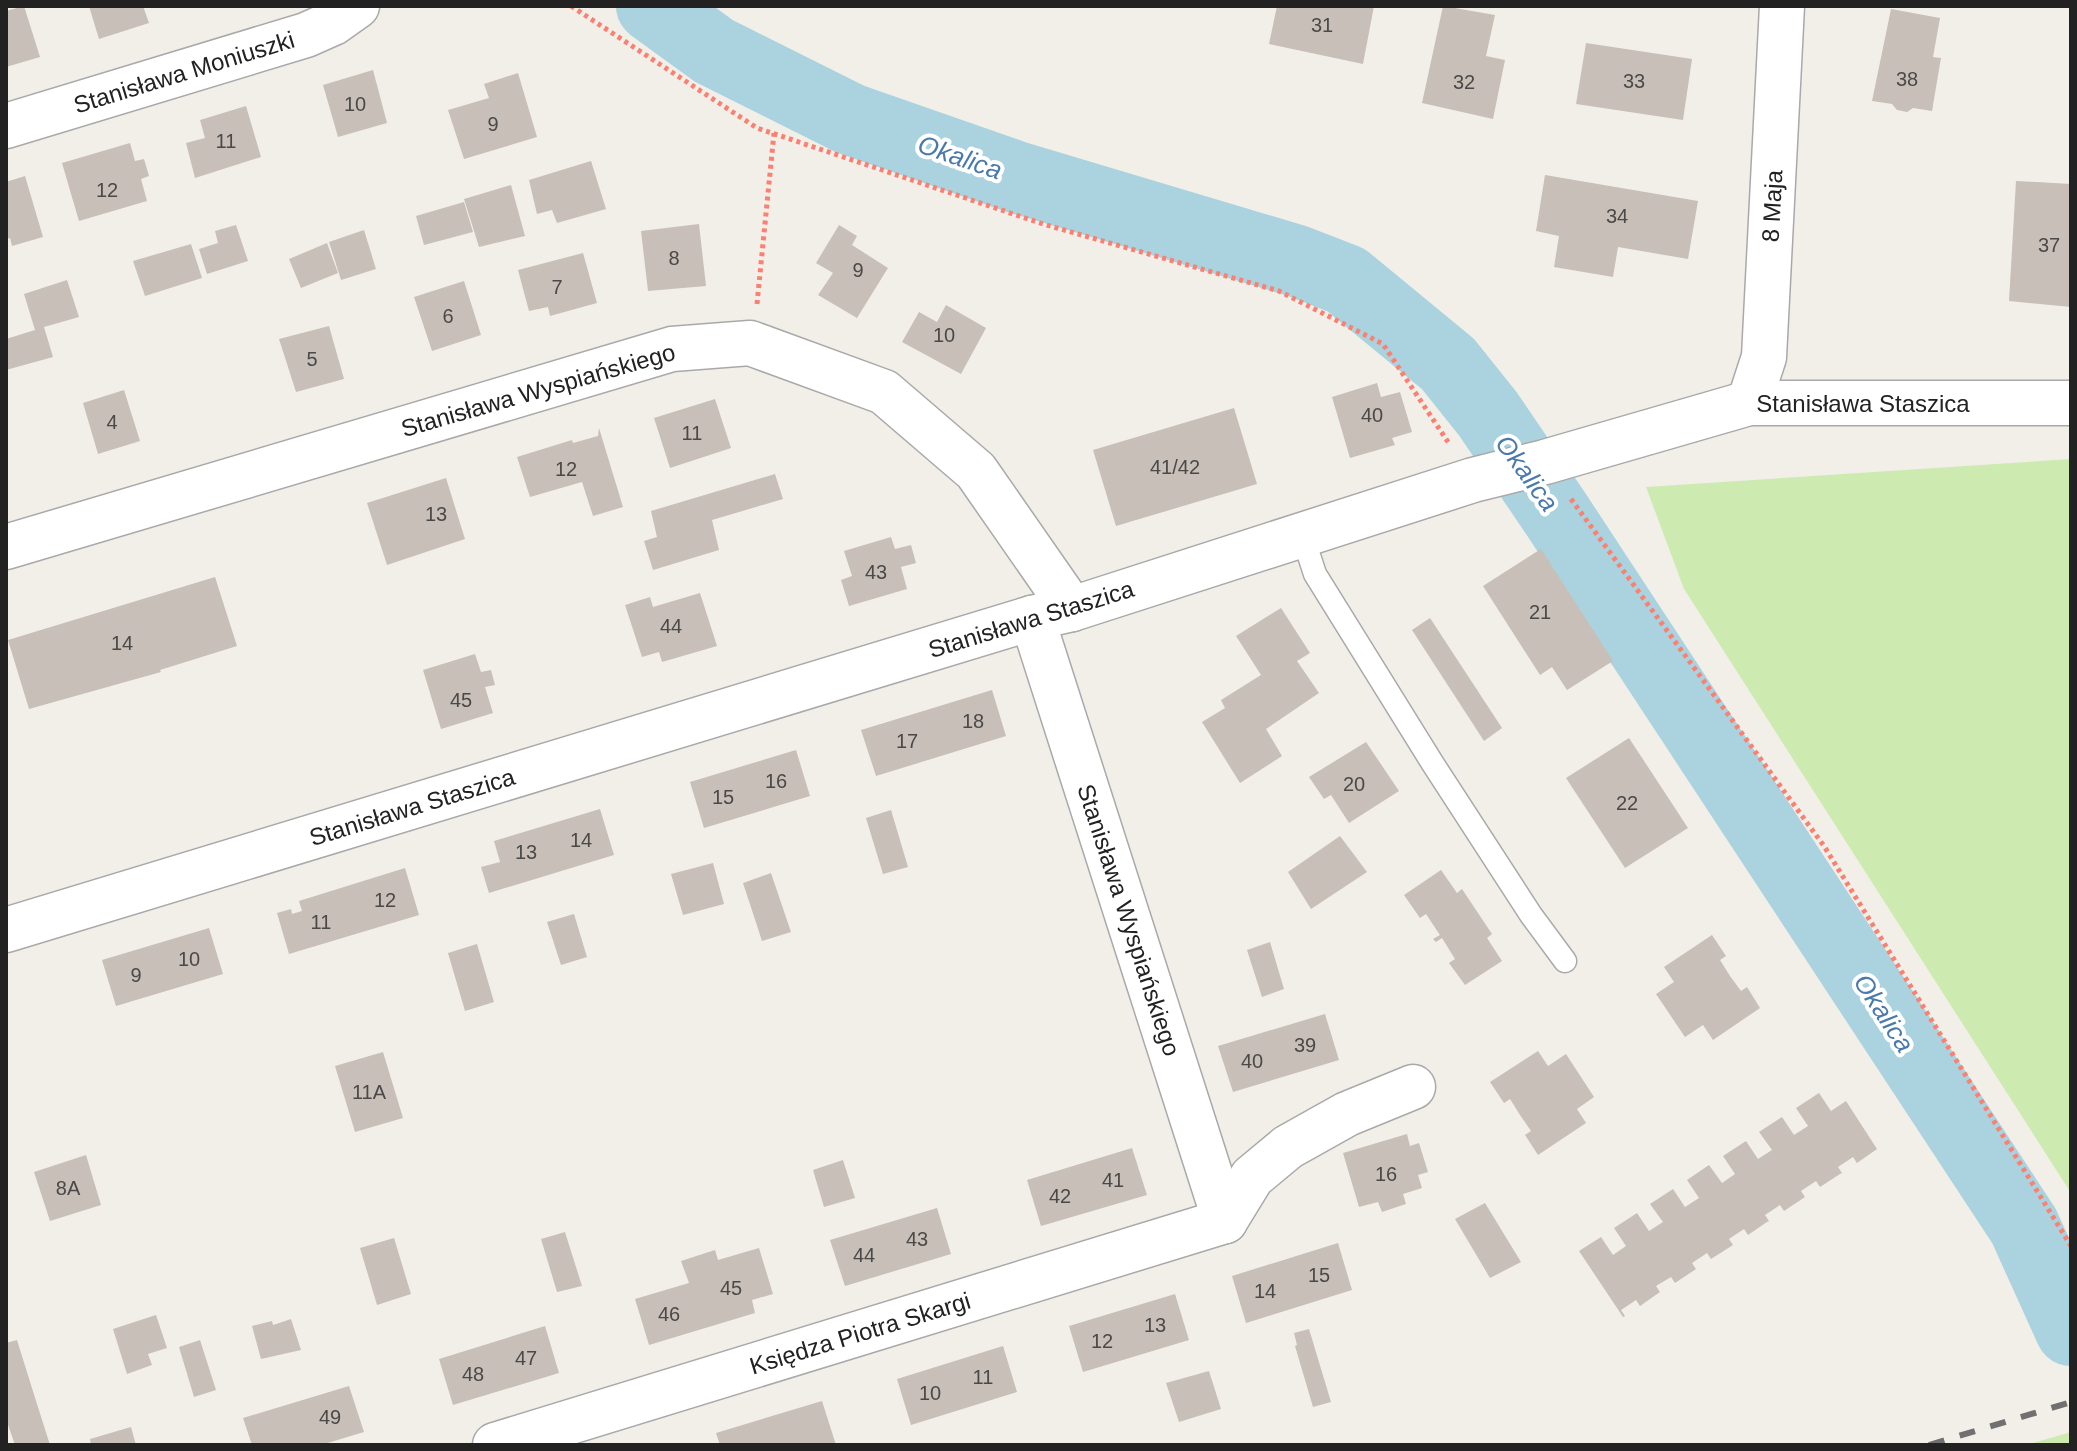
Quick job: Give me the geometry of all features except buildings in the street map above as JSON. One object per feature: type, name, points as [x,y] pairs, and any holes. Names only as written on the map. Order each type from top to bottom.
[{"type":"street","name":"Stanisława Moniuszki","points":[[6,126],[306,35],[333,23],[357,6]]},
{"type":"street","name":"8 Maja","points":[[1749,403],[1764,357],[1782,6]]},
{"type":"street","name":"Stanisława Wyspiańskiego","points":[[6,547],[672,349],[750,343],[884,392],[976,471],[1052,613],[1225,1221]]},
{"type":"street","name":"Stanisława Staszica","points":[[6,930],[1052,613],[1483,477],[1749,403],[2071,403]]},
{"type":"street","points":[[1225,1221],[1252,1177],[1288,1147],[1347,1114],[1413,1087]]},
{"type":"street","name":"Księdza Piotra Skargi","points":[[495,1445],[1225,1221]]},
{"type":"lane","points":[[1302,534],[1315,574],[1323,587],[1433,764],[1531,915],[1565,961]]},
{"type":"path","points":[[571,6],[757,128],[1043,224],[1279,291],[1383,344],[1483,477]]},
{"type":"path","points":[[750,343],[774,133]]},
{"type":"path","points":[[1545,462],[1824,846],[2071,1246]]},
{"type":"green space","points":[[2071,459],[2071,1193],[1684,589],[1646,487]]},
{"type":"green space","points":[[2071,1432],[2071,1445],[2026,1445]]},
{"type":"waterway","name":"Okalica","points":[[652,6],[714,51],[850,119],[1016,177],[1297,261],[1346,280],[1448,364],[1488,414],[1556,514],[2024,1226],[2071,1330]]},
{"type":"railway","points":[[1929,1445],[2071,1402]]}]
